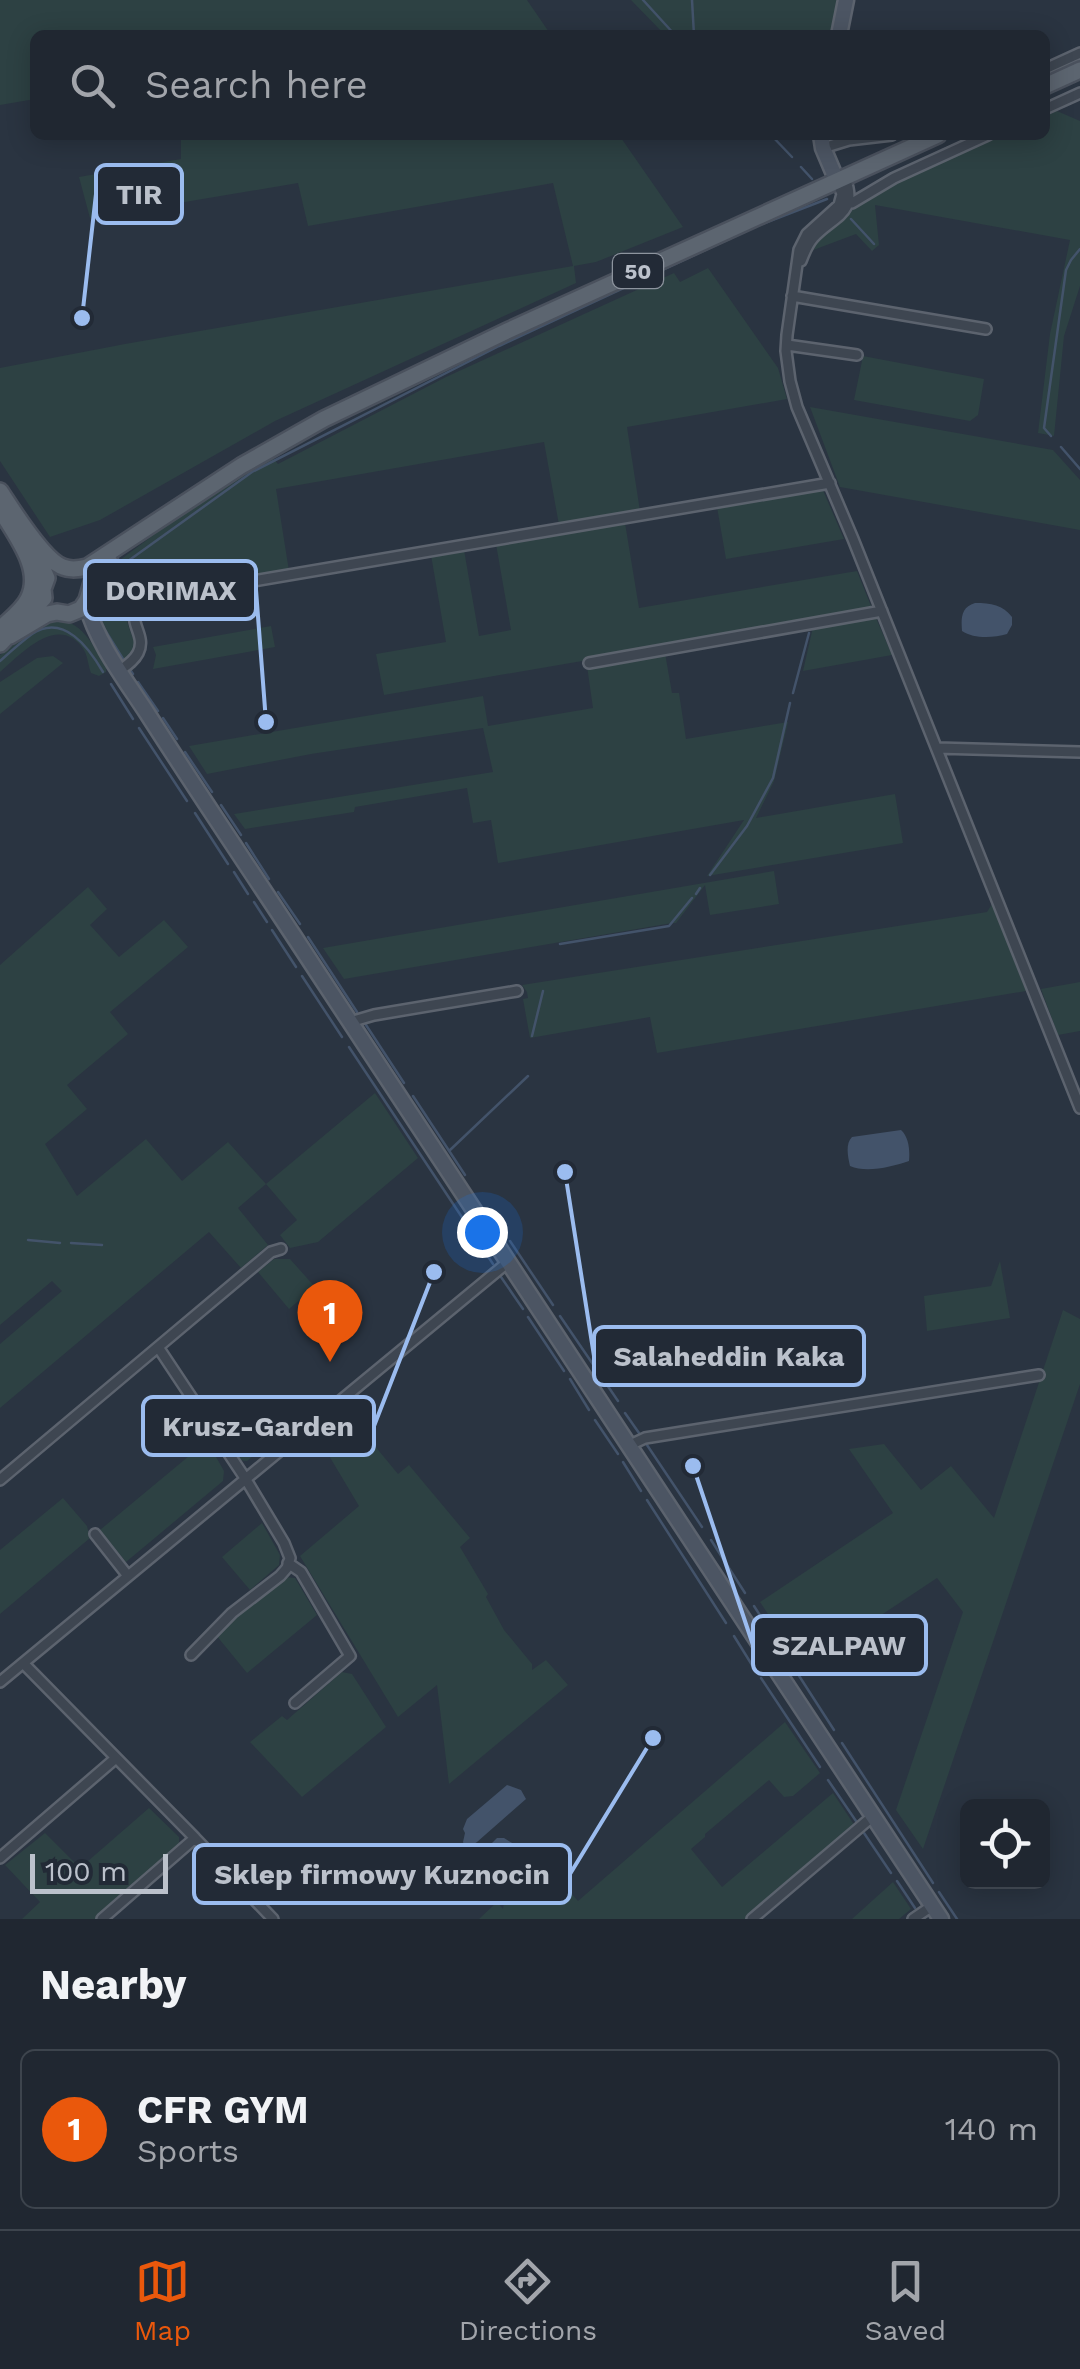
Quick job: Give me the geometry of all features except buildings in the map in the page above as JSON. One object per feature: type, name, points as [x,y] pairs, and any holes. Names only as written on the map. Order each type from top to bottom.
[{"type":"main road","points":[[1050,84],[1080,70]]},
{"type":"main road","name":"50","points":[[47,578],[94,564],[241,466],[371,395],[927,140]]},
{"type":"main road","points":[[0,491],[28,534],[47,578],[44,598],[50,608],[63,613]]},
{"type":"main road","points":[[0,508],[33,575],[28,600],[3,636]]},
{"type":"main road","name":"50","points":[[3,636],[47,614],[77,611],[98,572],[144,531]]},
{"type":"main road","points":[[28,534],[69,569],[86,578],[87,596]]},
{"type":"main road","points":[[3,636],[44,598]]},
{"type":"street","points":[[841,30],[846,0]]},
{"type":"street","points":[[1050,67],[1080,53]]},
{"type":"street","points":[[1050,107],[1080,93]]},
{"type":"street","points":[[977,140],[844,203],[812,228],[798,253],[787,366],[792,391],[1080,1108]]},
{"type":"street","points":[[826,141],[850,191],[844,203]]},
{"type":"street","points":[[792,296],[986,329]]},
{"type":"street","points":[[787,345],[857,354]]},
{"type":"street","points":[[120,671],[140,650],[134,613],[147,599],[830,483]]},
{"type":"street","points":[[87,596],[90,616],[107,652],[937,1912],[913,1919]]},
{"type":"street","points":[[589,663],[882,611]]},
{"type":"street","points":[[63,613],[80,622],[107,652]]},
{"type":"street","points":[[936,748],[1080,752]]},
{"type":"street","points":[[350,1022],[517,991]]},
{"type":"street","points":[[0,1480],[271,1252],[280,1249]]},
{"type":"street","points":[[0,1682],[507,1263]]},
{"type":"street","points":[[158,1347],[245,1478],[290,1558],[280,1576],[232,1613],[190,1655]]},
{"type":"street","points":[[630,1445],[676,1432],[1039,1375]]},
{"type":"street","points":[[95,1534],[128,1576]]},
{"type":"street","points":[[288,1562],[300,1572],[350,1656],[295,1703]]},
{"type":"street","points":[[23,1663],[273,1919]]},
{"type":"street","points":[[0,1858],[116,1758]]},
{"type":"street","points":[[752,1919],[874,1816]]},
{"type":"street","points":[[102,1919],[195,1838]]},
{"type":"green space","points":[[0,0],[527,0],[548,30],[30,30],[30,100],[0,105]]},
{"type":"green space","points":[[631,0],[837,0],[832,30],[660,30]]},
{"type":"green space","points":[[1057,111],[1080,121],[1080,286],[1064,336],[1054,436],[1038,433],[1050,334],[1070,240],[875,205],[879,245],[872,251],[856,234],[808,252],[819,235],[886,187],[993,140],[1050,140],[1050,114]]},
{"type":"green space","points":[[181,140],[622,140],[683,227],[596,262],[574,266],[576,283],[275,421],[100,520],[50,537],[0,461],[0,368],[573,266],[553,183],[308,226],[298,183],[90,218],[79,177],[181,159]]},
{"type":"green space","points":[[708,268],[778,368],[787,399],[627,427],[640,511],[559,525],[544,442],[276,489],[289,571],[137,597],[127,617],[136,650],[130,659],[120,657],[108,640],[92,607],[98,582],[116,563],[195,504],[271,456],[278,464],[446,377],[674,273],[680,282]]},
{"type":"green space","points":[[863,356],[984,379],[978,415],[970,421],[854,400]]},
{"type":"green space","points":[[810,407],[1053,450],[1080,480],[1080,530],[840,487]]},
{"type":"green space","points":[[822,488],[844,539],[726,559],[717,507]]},
{"type":"green space","points":[[625,523],[639,608],[857,571],[873,611],[384,695],[376,654],[446,642],[431,555],[464,550],[479,636],[511,630],[496,544]]},
{"type":"green space","points":[[872,616],[892,655],[803,671],[813,627]]},
{"type":"green space","points":[[54,619],[72,624],[85,635],[106,672],[99,676],[91,673],[84,650],[74,639],[63,635],[29,647],[0,672],[0,655]]},
{"type":"green space","points":[[271,626],[275,647],[153,669],[153,647]]},
{"type":"green space","points":[[665,653],[672,693],[679,693],[686,739],[788,722],[774,781],[756,818],[895,794],[903,843],[707,876],[744,820],[498,863],[491,820],[473,823],[467,788],[355,807],[354,812],[245,829],[234,814],[493,772],[483,728],[207,774],[189,746],[483,696],[488,726],[593,708],[587,666]]},
{"type":"green space","points":[[53,656],[63,663],[0,714],[0,682],[37,658]]},
{"type":"green space","points":[[774,871],[779,904],[710,915],[705,885],[676,923],[344,979],[323,948]]},
{"type":"green space","points":[[88,887],[107,909],[90,925],[119,957],[164,920],[188,947],[110,1012],[128,1034],[67,1085],[87,1109],[45,1144],[77,1196],[146,1139],[182,1181],[228,1142],[266,1184],[238,1208],[268,1245],[241,1268],[209,1232],[0,1408],[0,1344],[62,1291],[52,1281],[0,1325],[0,965]]},
{"type":"green space","points":[[992,904],[1026,991],[657,1053],[650,1017],[530,1038],[523,999],[528,998],[522,985],[987,912]]},
{"type":"green space","points":[[1080,982],[1080,1031],[1058,1035],[1041,989]]},
{"type":"green space","points":[[375,1093],[418,1158],[318,1242],[290,1248],[280,1235],[297,1220],[266,1184]]},
{"type":"green space","points":[[274,1259],[290,1259],[315,1287],[289,1309],[258,1272]]},
{"type":"green space","points":[[1000,1261],[1010,1318],[927,1331],[924,1296],[991,1286]]},
{"type":"green space","points":[[1063,1310],[1080,1319],[1080,1384],[923,1849],[896,1810],[963,1612],[937,1578],[803,1667],[760,1602],[893,1513],[849,1449],[884,1444],[921,1490],[951,1466],[994,1518]]},
{"type":"green space","points":[[259,1398],[281,1433],[247,1461],[237,1460],[219,1430]]},
{"type":"green space","points":[[336,1409],[346,1411],[398,1474],[409,1465],[470,1538],[460,1547],[504,1630],[532,1664],[532,1670],[546,1660],[568,1685],[449,1784],[437,1685],[398,1717],[300,1556],[359,1506],[313,1429]]},
{"type":"green space","points":[[207,1441],[224,1471],[223,1481],[126,1562],[100,1530]]},
{"type":"green space","points":[[63,1498],[87,1526],[90,1538],[0,1614],[0,1550]]},
{"type":"green space","points":[[262,1523],[280,1555],[279,1565],[250,1590],[222,1557]]},
{"type":"green space","points":[[285,1577],[295,1578],[317,1615],[247,1673],[216,1635]]},
{"type":"green space","points":[[342,1672],[352,1674],[386,1727],[302,1797],[250,1742],[282,1716],[287,1720]]},
{"type":"green space","points":[[785,1722],[820,1773],[793,1796],[784,1797],[769,1780],[691,1849],[722,1887],[833,1793],[855,1826],[746,1919],[479,1919],[497,1902],[503,1909],[504,1901],[544,1863],[578,1901]]},
{"type":"green space","points":[[149,1808],[179,1837],[179,1847],[95,1919],[22,1919],[40,1902],[5,1865],[45,1833],[80,1868]]},
{"type":"green space","points":[[893,1882],[911,1909],[899,1919],[852,1919]]},
{"type":"water","points":[[975,603],[1005,610],[1012,617],[1007,634],[984,637],[962,631],[963,614]]},
{"type":"water","points":[[901,1130],[907,1140],[909,1161],[871,1169],[850,1166],[848,1147],[852,1137]]},
{"type":"water","points":[[507,1785],[521,1790],[526,1799],[466,1849],[463,1829],[467,1819]]},
{"type":"water","points":[[497,1838],[522,1849],[519,1863],[495,1882],[476,1859]]},
{"type":"waterway","points":[[643,0],[670,30]]},
{"type":"waterway","points":[[692,0],[694,30]]},
{"type":"waterway","points":[[776,140],[792,157]]},
{"type":"waterway","points":[[801,167],[812,179]]},
{"type":"waterway","points":[[94,605],[103,579],[252,472],[499,346],[757,226],[827,199]]},
{"type":"waterway","points":[[851,219],[874,244]]},
{"type":"waterway","points":[[1051,436],[1044,428],[1066,270],[1080,249]]},
{"type":"waterway","points":[[1061,447],[1080,469]]},
{"type":"waterway","points":[[100,622],[123,659]]},
{"type":"waterway","points":[[0,661],[32,634],[55,628],[65,630],[83,644],[103,672]]},
{"type":"waterway","points":[[793,693],[809,633]]},
{"type":"waterway","points":[[138,682],[158,711]]},
{"type":"waterway","points":[[111,684],[133,719]]},
{"type":"waterway","points":[[710,875],[747,826],[773,778],[790,703]]},
{"type":"waterway","points":[[163,718],[177,739]]},
{"type":"waterway","points":[[139,728],[187,801]]},
{"type":"waterway","points":[[185,752],[212,792]]},
{"type":"waterway","points":[[221,805],[241,835]]},
{"type":"waterway","points":[[195,813],[228,864]]},
{"type":"waterway","points":[[246,843],[269,879]]},
{"type":"waterway","points":[[234,872],[248,894]]},
{"type":"waterway","points":[[696,894],[700,888]]},
{"type":"waterway","points":[[278,892],[300,924]]},
{"type":"waterway","points":[[560,944],[669,926],[692,898]]},
{"type":"waterway","points":[[254,902],[267,922]]},
{"type":"waterway","points":[[272,930],[296,967]]},
{"type":"waterway","points":[[308,937],[357,1012]]},
{"type":"waterway","points":[[302,976],[342,1037]]},
{"type":"waterway","points":[[532,1036],[543,991]]},
{"type":"waterway","points":[[366,1025],[404,1083]]},
{"type":"waterway","points":[[349,1047],[493,1264]]},
{"type":"waterway","points":[[449,1151],[528,1076]]},
{"type":"waterway","points":[[413,1096],[465,1175]]},
{"type":"waterway","points":[[28,1240],[60,1243]]},
{"type":"waterway","points":[[510,1241],[553,1305]]},
{"type":"waterway","points":[[71,1243],[102,1245]]},
{"type":"waterway","points":[[501,1277],[523,1309]]},
{"type":"waterway","points":[[560,1316],[618,1401]]},
{"type":"waterway","points":[[528,1317],[564,1371]]},
{"type":"waterway","points":[[570,1379],[589,1410]]},
{"type":"waterway","points":[[625,1413],[639,1433]]},
{"type":"waterway","points":[[595,1420],[618,1454]]},
{"type":"waterway","points":[[647,1445],[702,1527]]},
{"type":"waterway","points":[[623,1462],[641,1491]]},
{"type":"waterway","points":[[647,1500],[726,1623]]},
{"type":"waterway","points":[[711,1540],[745,1593]]},
{"type":"waterway","points":[[754,1606],[834,1730]]},
{"type":"waterway","points":[[734,1636],[752,1665]]},
{"type":"waterway","points":[[761,1678],[820,1767]]},
{"type":"waterway","points":[[842,1743],[933,1883]]},
{"type":"waterway","points":[[828,1780],[856,1821]]},
{"type":"waterway","points":[[864,1833],[891,1873]]},
{"type":"waterway","points":[[897,1881],[915,1908]]},
{"type":"waterway","points":[[939,1892],[957,1919]]},
{"type":"place","name":"TIR","points":[[82,318]]},
{"type":"place","name":"DORIMAX","points":[[266,722]]},
{"type":"place","name":"Salaheddin Kaka","points":[[565,1172]]},
{"type":"place","name":"Krusz-Garden","points":[[434,1272]]},
{"type":"place","name":"CFR GYM","points":[[330,1362]]},
{"type":"place","name":"SZALPAW","points":[[693,1466]]},
{"type":"place","name":"Sklep firmowy Kuznocin","points":[[653,1738]]}]
